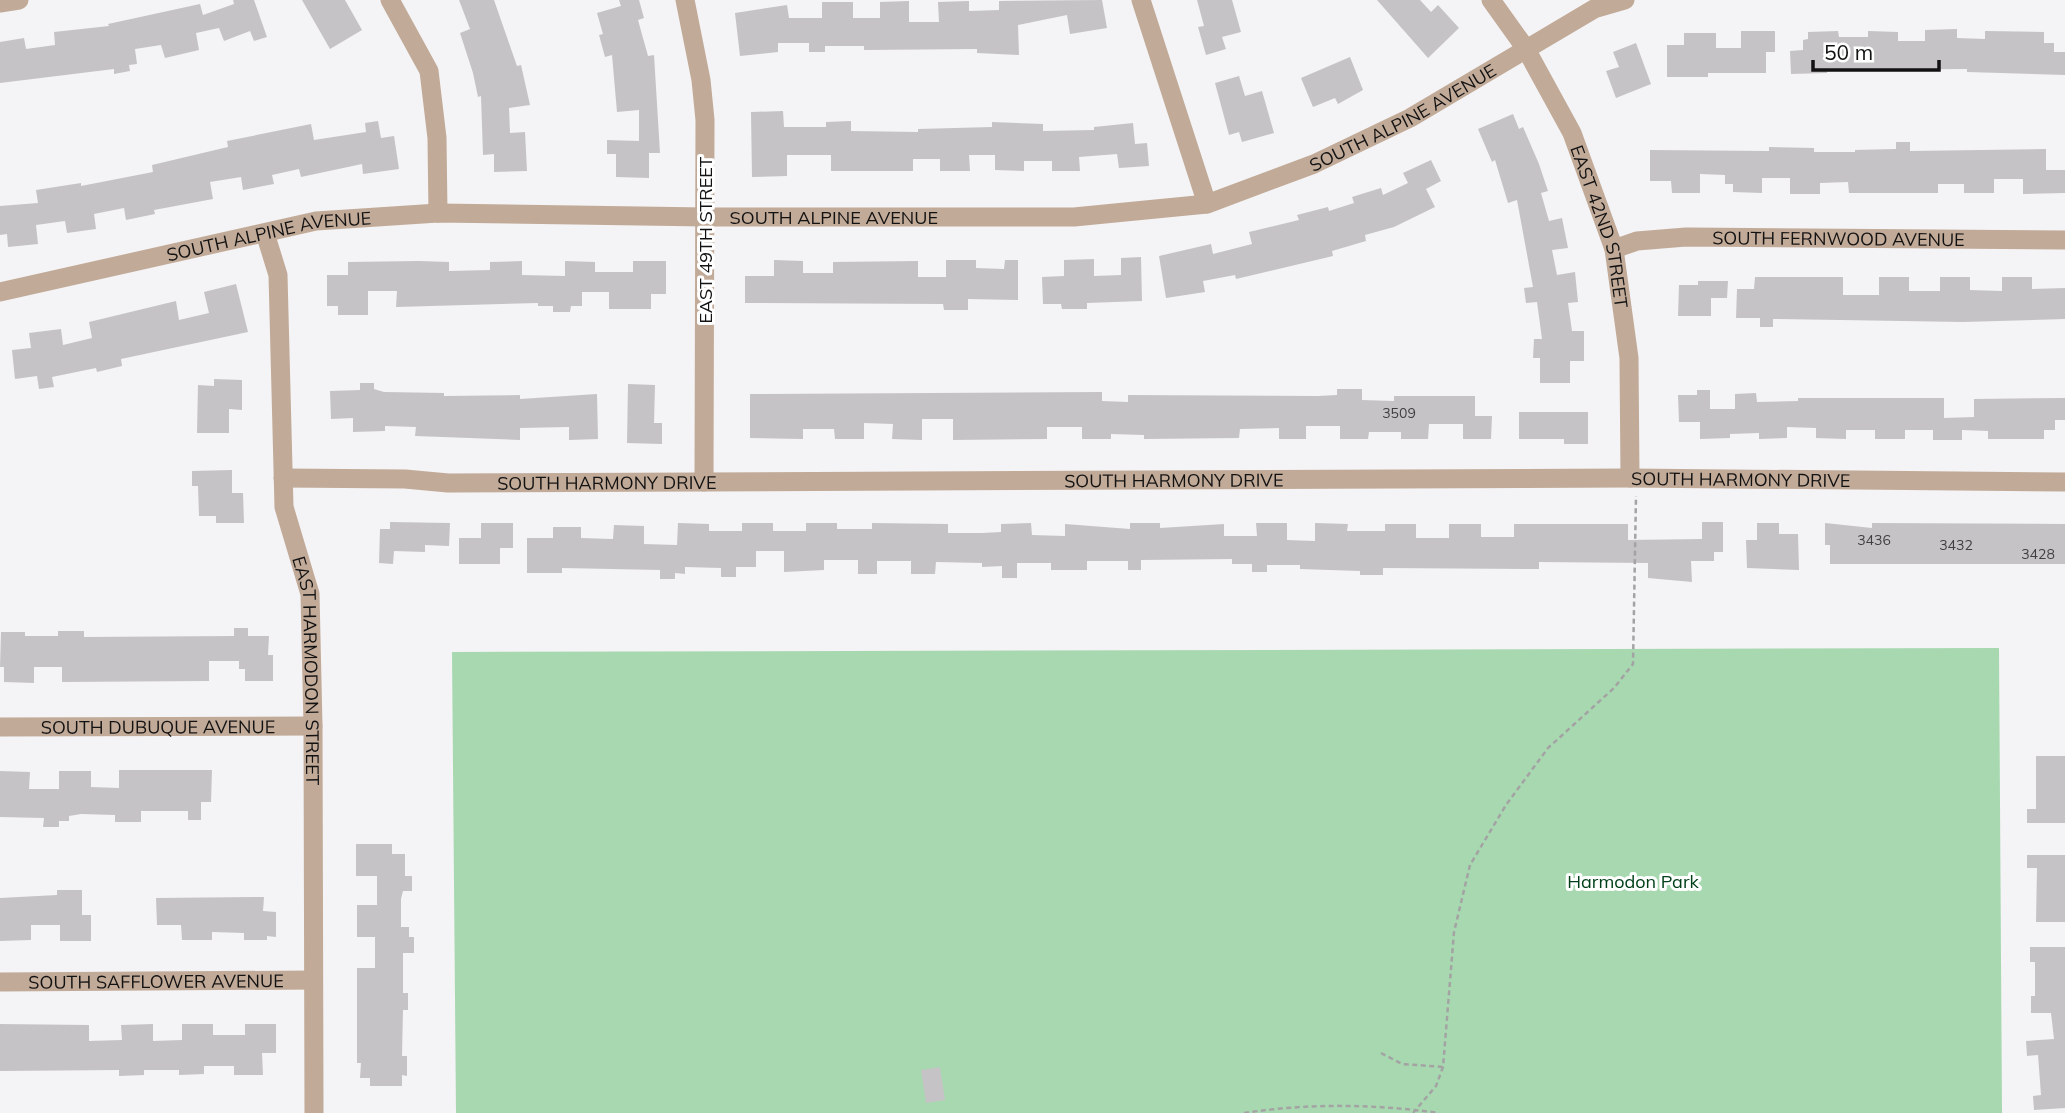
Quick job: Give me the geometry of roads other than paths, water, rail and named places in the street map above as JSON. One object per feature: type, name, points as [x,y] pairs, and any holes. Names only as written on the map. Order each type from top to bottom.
[{"type":"street","points":[[0,3],[19,0]]},
{"type":"street","points":[[390,0],[429,71],[437,138],[438,213]]},
{"type":"street","name":"EAST 49TH STREET","points":[[685,0],[701,80],[705,120],[704,482]]},
{"type":"street","points":[[1140,0],[1207,204]]},
{"type":"street","name":"EAST 42ND STREET","points":[[1491,0],[1526,49],[1572,134],[1614,249],[1629,358],[1630,478]]},
{"type":"street","name":"SOUTH ALPINE AVENUE","points":[[0,292],[316,221],[438,213],[706,217],[1074,217],[1207,204],[1314,164],[1410,118],[1594,9],[1625,0]]},
{"type":"street","name":"EAST HARMODON STREET","points":[[265,233],[278,275],[284,507],[310,594],[314,1113]]},
{"type":"street","name":"SOUTH FERNWOOD AVENUE","points":[[1614,249],[1637,241],[1686,237],[2065,240]]},
{"type":"street","name":"SOUTH HARMONY DRIVE","points":[[283,478],[405,479],[448,483],[1630,478],[2065,482]]},
{"type":"street","name":"SOUTH DUBUQUE AVENUE","points":[[0,727],[313,726]]},
{"type":"street","name":"SOUTH SAFFLOWER AVENUE","points":[[0,982],[313,980]]},
{"type":"park label","name":"Harmodon Park","points":[[1633,881]]}]
